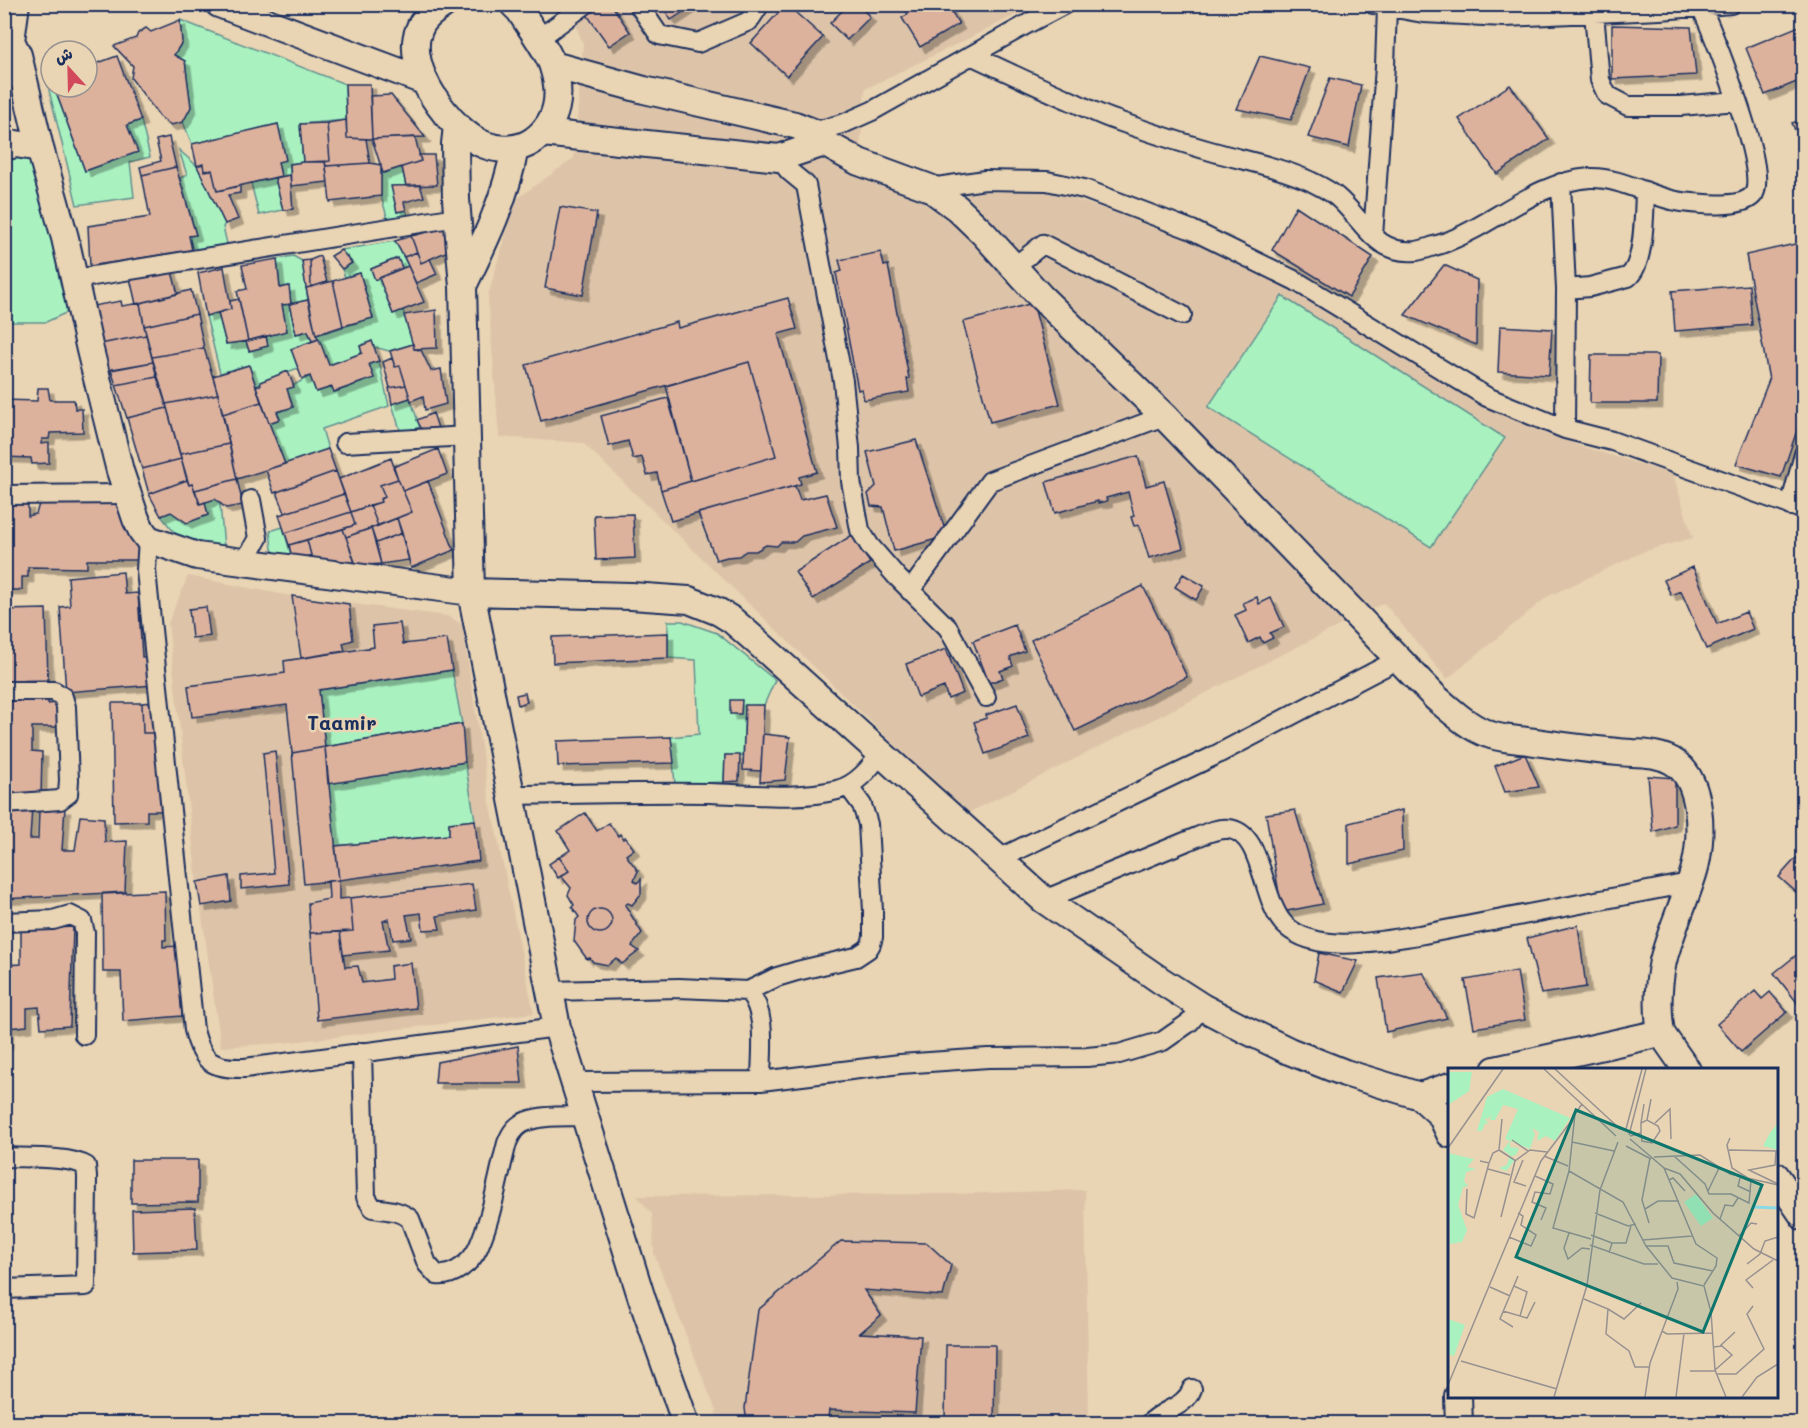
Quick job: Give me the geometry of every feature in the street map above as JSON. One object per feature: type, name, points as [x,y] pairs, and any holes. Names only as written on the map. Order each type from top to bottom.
[{"type":"street","points":[[4,70],[16,4]]},
{"type":"street","points":[[219,4],[264,13],[424,81]]},
{"type":"street","points":[[433,6],[418,31],[416,42],[418,63],[424,81],[457,126],[476,141],[501,149],[528,144],[543,134],[552,122],[556,109],[557,84],[553,64],[520,11],[513,4]]},
{"type":"street","points":[[530,4],[534,35]]},
{"type":"street","points":[[534,35],[586,4]]},
{"type":"street","points":[[638,4],[659,34],[698,43],[749,21],[760,4]]},
{"type":"street","points":[[543,134],[779,158],[872,111],[1065,4]]},
{"type":"street","points":[[1373,236],[1385,66],[1380,6],[1423,13],[1505,17],[1594,14],[1731,4]]},
{"type":"street","points":[[973,56],[1115,120],[1213,152],[1269,166],[1326,189],[1338,198],[1373,236],[1395,250],[1417,251],[1463,236],[1510,207],[1561,183],[1577,179],[1599,178],[1679,201],[1734,204],[1746,201],[1753,195],[1757,189],[1758,176],[1753,150],[1701,6]]},
{"type":"street","points":[[1594,14],[1600,80],[1606,95],[1628,106],[1737,101]]},
{"type":"street","points":[[11,41],[18,55],[75,279],[90,350],[128,494],[142,531],[148,539],[197,556],[471,592],[631,596],[688,600],[705,605],[732,620],[882,752],[1044,900],[1202,1007],[1289,1051],[1353,1076],[1420,1096],[1441,1115],[1448,1132]]},
{"type":"street","points":[[553,64],[644,90],[783,121],[859,162],[930,188],[957,208],[983,233],[1041,297],[1164,416],[1436,698],[1458,717],[1489,735],[1660,757],[1673,762],[1684,771],[1694,789],[1699,813],[1698,849],[1660,975],[1658,1000],[1661,1033],[1686,1068]]},
{"type":"street","points":[[457,126],[454,144],[463,287],[471,592],[557,1027],[639,1290],[686,1424]]},
{"type":"street","points":[[4,147],[16,144],[40,148]]},
{"type":"street","points":[[463,287],[502,199],[509,179],[515,148]]},
{"type":"street","points":[[779,158],[789,171],[806,185],[843,381],[851,481],[860,530],[870,546],[910,591],[948,628],[986,697]]},
{"type":"street","points":[[930,188],[985,180],[1047,181],[1084,189],[1192,230],[1286,276],[1324,296],[1486,397],[1565,429],[1623,445],[1797,508],[1803,454]]},
{"type":"street","points":[[1561,183],[1566,289],[1565,429]]},
{"type":"street","points":[[1566,289],[1590,287],[1632,274],[1637,264],[1646,191]]},
{"type":"street","points":[[75,279],[457,217]]},
{"type":"street","points":[[1014,267],[1043,244],[1182,315]]},
{"type":"street","points":[[910,591],[990,482],[1164,416]]},
{"type":"street","points":[[345,443],[468,436]]},
{"type":"street","points":[[4,495],[128,494]]},
{"type":"street","points":[[244,563],[258,538],[251,500]]},
{"type":"street","points":[[148,539],[146,570],[194,1030],[198,1048],[211,1064],[226,1069],[557,1027]]},
{"type":"street","points":[[998,859],[1222,752],[1399,659]]},
{"type":"street","points":[[4,691],[54,691],[63,696],[66,707],[69,780],[68,794],[60,800],[4,804]]},
{"type":"street","points":[[511,795],[681,793],[795,795],[828,792],[848,786],[865,773],[882,752]]},
{"type":"street","points":[[550,991],[679,988],[748,991],[797,971],[856,957],[868,949],[873,937],[873,911],[868,824],[862,805],[848,786]]},
{"type":"street","points":[[1044,900],[1197,837],[1216,830],[1227,829],[1236,830],[1251,844],[1260,865],[1266,891],[1286,926],[1313,940],[1331,944],[1419,935],[1689,883]]},
{"type":"street","points":[[4,922],[53,920],[70,915],[82,921],[85,933],[84,1035]]},
{"type":"street","points":[[748,991],[754,997],[760,1019],[761,1081]]},
{"type":"street","points":[[576,1082],[761,1081],[900,1064],[988,1059],[1087,1058],[1119,1054],[1163,1041],[1190,1022],[1202,1007]]},
{"type":"street","points":[[1504,1068],[1661,1033]]},
{"type":"street","points":[[362,1052],[366,1197],[372,1208],[405,1214],[410,1220],[427,1264],[437,1275],[451,1275],[477,1251],[512,1132],[521,1124],[536,1120],[586,1116]]},
{"type":"street","points":[[1420,1096],[1448,1086]]},
{"type":"street","points":[[4,1157],[80,1162],[86,1166],[87,1177],[86,1286],[4,1288]]},
{"type":"street","points":[[1778,1179],[1803,1217]]},
{"type":"street","points":[[1149,1424],[1161,1413],[1184,1401],[1192,1389]]},
{"type":"street","points":[[1458,1398],[1459,1424]]},
{"type":"shaded area","points":[[568,5],[1036,5],[865,89],[858,172],[956,192],[1050,191],[1194,239],[1280,279],[1436,375],[1556,436],[1583,447],[1673,474],[1693,538],[1645,551],[1547,597],[1447,679],[1384,603],[966,814],[583,443],[499,437],[488,296],[515,200],[574,158],[583,44]]},
{"type":"shaded area","points":[[188,576],[285,595],[447,616],[462,624],[489,797],[534,1013],[283,1043],[221,1047],[197,882],[168,623]]},
{"type":"shaded area","points":[[1085,1190],[1089,1423],[717,1423],[716,1411],[654,1254],[652,1214],[637,1196],[953,1194]]},
{"type":"green space","points":[[180,20],[345,84],[346,120],[300,124],[303,162],[290,164],[290,175],[281,176],[278,162],[278,124],[192,144],[183,122],[191,107],[185,61],[174,55],[182,42]]},
{"type":"green space","points":[[51,99],[58,99],[85,171],[137,152],[127,125],[141,120],[150,157],[130,162],[134,197],[77,205]]},
{"type":"green space","points":[[179,150],[197,166],[225,224],[223,227],[228,248],[195,258],[189,236],[196,235],[180,178],[187,175]]},
{"type":"green space","points":[[28,153],[36,165],[72,310],[46,322],[5,322],[5,156]]},
{"type":"green space","points":[[381,165],[384,173],[402,167],[406,186],[397,212],[406,210],[408,215],[388,220],[381,196]]},
{"type":"green space","points":[[275,178],[283,210],[259,215],[251,183]]},
{"type":"green space","points":[[395,241],[408,266],[402,268],[397,258],[371,269],[375,279],[379,278],[393,314],[403,310],[413,344],[389,351],[374,347],[372,341],[360,346],[362,353],[329,365],[316,335],[373,318],[360,273],[345,277],[342,269],[352,263],[341,250]]},
{"type":"green space","points":[[293,256],[302,261],[308,300],[291,304],[289,286],[280,288],[277,259]]},
{"type":"green space","points":[[1282,296],[1505,438],[1431,547],[1208,407]]},
{"type":"green space","points":[[289,304],[296,334],[308,331],[312,341],[291,349],[298,368],[256,386],[249,365],[220,373],[206,316],[218,313],[226,344],[246,341],[249,351],[268,346],[266,336],[287,331],[282,305]]},
{"type":"green space","points":[[379,361],[389,406],[322,429],[328,449],[285,464],[269,423],[280,419],[277,412],[293,407],[287,389],[310,376],[316,392],[332,387],[335,392],[374,378],[369,364]]},
{"type":"green space","points":[[410,398],[420,427],[401,433],[392,404]]},
{"type":"green space","points":[[215,499],[220,504],[224,547],[193,546],[174,532],[161,516],[171,512],[187,523],[208,515],[205,502]]},
{"type":"green space","points":[[283,527],[293,562],[281,562],[272,549],[270,531]]},
{"type":"green space","points":[[668,621],[682,621],[717,633],[775,680],[764,705],[745,706],[743,756],[725,755],[724,782],[675,784],[671,737],[699,734],[696,660],[668,658]]},
{"type":"green space","points":[[452,670],[462,724],[325,747],[319,690]]},
{"type":"green space","points":[[465,762],[475,820],[449,823],[449,835],[335,846],[328,784]]},
{"type":"building","points":[[596,4],[611,4],[630,32],[609,46],[585,12]]},
{"type":"building","points":[[661,4],[695,4],[671,20]]},
{"type":"building","points":[[786,4],[823,37],[787,76],[751,43]]},
{"type":"building","points":[[849,4],[858,4],[870,17],[847,40],[830,23]]},
{"type":"building","points":[[947,4],[959,24],[920,47],[902,18],[908,14],[902,5]]},
{"type":"building","points":[[180,20],[182,42],[174,55],[185,61],[191,107],[183,122],[171,125],[160,117],[131,78],[133,66],[114,46],[136,38],[138,33],[146,28],[151,32]]},
{"type":"building","points":[[1804,24],[1804,79],[1765,95],[1746,48]]},
{"type":"building","points":[[1612,25],[1691,27],[1696,75],[1612,79]]},
{"type":"building","points":[[117,56],[141,120],[127,125],[138,152],[85,171],[58,99],[99,99],[99,63]]},
{"type":"building","points":[[1260,56],[1310,68],[1291,120],[1237,109]]},
{"type":"building","points":[[1330,78],[1361,85],[1349,147],[1308,137]]},
{"type":"building","points":[[345,84],[370,84],[372,139],[347,138]]},
{"type":"building","points":[[1510,85],[1549,139],[1497,174],[1459,119]]},
{"type":"building","points":[[391,95],[425,137],[372,139],[370,96]]},
{"type":"building","points":[[1804,119],[1804,152],[1792,123]]},
{"type":"building","points":[[346,120],[347,138],[366,139],[370,163],[326,166],[325,162],[330,161],[327,123]]},
{"type":"building","points":[[327,123],[330,161],[303,162],[300,124]]},
{"type":"building","points":[[278,124],[286,160],[278,162],[281,176],[217,191],[212,170],[204,171],[203,164],[197,166],[192,144]]},
{"type":"building","points":[[169,137],[176,167],[142,175],[140,167],[161,161],[156,140]]},
{"type":"building","points":[[415,137],[421,161],[383,173],[372,139]]},
{"type":"building","points":[[419,155],[434,155],[437,185],[406,186],[402,167],[421,161]]},
{"type":"building","points":[[325,162],[328,182],[291,186],[290,164]]},
{"type":"building","points":[[370,163],[381,165],[381,196],[330,202],[326,166]]},
{"type":"building","points":[[203,164],[204,171],[212,170],[217,191],[240,186],[240,193],[228,195],[238,219],[225,224],[197,166]]},
{"type":"building","points":[[176,167],[196,235],[189,236],[192,250],[90,266],[88,226],[150,217],[142,175]]},
{"type":"building","points":[[290,175],[293,209],[283,210],[275,178]]},
{"type":"building","points":[[420,185],[424,197],[404,202],[406,210],[397,212],[391,186]]},
{"type":"building","points":[[1296,206],[1373,257],[1349,297],[1272,250]]},
{"type":"building","points":[[560,207],[597,213],[583,295],[545,288]]},
{"type":"building","points":[[445,228],[448,251],[421,263],[411,236]]},
{"type":"building","points":[[411,236],[417,252],[404,257],[395,241]]},
{"type":"building","points":[[1804,242],[1804,410],[1781,477],[1736,464],[1769,380],[1746,255]]},
{"type":"building","points":[[341,250],[352,263],[342,269],[331,256]]},
{"type":"building","points":[[417,252],[421,263],[430,259],[437,274],[416,283],[404,257]]},
{"type":"building","points":[[881,252],[884,266],[888,265],[909,378],[907,379],[909,392],[864,400],[862,389],[858,390],[836,273],[842,271],[839,260]]},
{"type":"building","points":[[320,256],[327,282],[311,287],[310,260]]},
{"type":"building","points":[[398,258],[402,268],[375,280],[371,269]]},
{"type":"building","points":[[277,259],[280,288],[289,286],[291,304],[282,305],[287,331],[248,341],[237,291],[247,289],[242,265]]},
{"type":"building","points":[[310,260],[311,287],[306,288],[302,261]]},
{"type":"building","points":[[1444,265],[1477,280],[1476,345],[1405,315]]},
{"type":"building","points":[[408,266],[424,302],[393,314],[379,278]]},
{"type":"building","points":[[224,267],[231,309],[206,316],[198,273]]},
{"type":"building","points":[[171,268],[178,294],[136,304],[130,278]]},
{"type":"building","points":[[360,273],[373,318],[343,326],[333,281]]},
{"type":"building","points":[[333,281],[343,326],[316,335],[306,288]]},
{"type":"building","points":[[1749,285],[1752,325],[1675,331],[1672,291]]},
{"type":"building","points":[[191,290],[197,314],[144,326],[140,303]]},
{"type":"building","points":[[788,298],[797,329],[778,334],[817,472],[799,477],[801,484],[671,521],[661,490],[776,456],[749,362],[541,421],[526,365],[677,322],[678,328]]},
{"type":"building","points":[[239,299],[248,341],[226,344],[218,313],[231,309],[230,301]]},
{"type":"building","points":[[308,300],[316,335],[319,339],[312,341],[308,331],[296,334],[289,304]]},
{"type":"building","points":[[121,301],[122,306],[140,303],[146,335],[100,344],[92,306]]},
{"type":"building","points":[[1033,303],[1060,404],[990,422],[963,322]]},
{"type":"building","points":[[436,310],[437,348],[414,349],[404,315]]},
{"type":"building","points":[[197,314],[204,348],[152,357],[144,326]]},
{"type":"building","points":[[1500,326],[1552,329],[1549,375],[1498,372]]},
{"type":"building","points":[[146,335],[153,362],[107,370],[100,344]]},
{"type":"building","points":[[266,336],[268,346],[249,351],[246,341]]},
{"type":"building","points":[[319,339],[329,365],[362,353],[360,346],[372,341],[379,361],[369,364],[374,378],[334,392],[332,387],[316,392],[310,376],[302,379],[291,349]]},
{"type":"building","points":[[413,344],[414,349],[421,350],[431,371],[441,369],[446,404],[425,410],[423,396],[411,401],[400,366],[395,367],[390,351]]},
{"type":"building","points":[[204,348],[218,394],[166,404],[152,357]]},
{"type":"building","points":[[1591,355],[1658,355],[1657,403],[1590,403]]},
{"type":"building","points":[[392,358],[395,367],[400,366],[406,385],[390,388],[383,362]]},
{"type":"building","points":[[153,362],[157,377],[116,385],[111,370]]},
{"type":"building","points":[[749,362],[776,456],[691,481],[666,386]]},
{"type":"building","points":[[249,365],[261,402],[223,414],[213,376]]},
{"type":"building","points":[[288,371],[294,387],[287,389],[293,407],[277,412],[280,419],[269,423],[256,386],[261,385],[260,382]]},
{"type":"building","points":[[157,377],[167,408],[127,418],[116,385]]},
{"type":"building","points":[[406,385],[410,398],[392,404],[389,388]]},
{"type":"building","points":[[38,388],[48,388],[50,400],[74,400],[75,409],[82,409],[83,432],[50,433],[49,439],[42,439],[41,444],[49,443],[49,463],[32,464],[31,458],[4,457],[4,400],[37,401]]},
{"type":"building","points":[[218,394],[229,444],[180,454],[166,404]]},
{"type":"building","points":[[668,398],[691,481],[661,490],[657,473],[647,475],[642,457],[633,459],[628,441],[609,446],[601,416]]},
{"type":"building","points":[[261,402],[285,464],[237,479],[223,414]]},
{"type":"building","points":[[167,408],[181,459],[142,469],[127,418]]},
{"type":"building","points":[[433,413],[439,431],[425,436],[417,420]]},
{"type":"building","points":[[916,440],[947,536],[894,551],[883,507],[871,506],[868,494],[876,486],[867,452]]},
{"type":"building","points":[[229,444],[237,479],[195,490],[192,484],[189,485],[180,454]]},
{"type":"building","points":[[328,449],[336,471],[274,493],[266,470]]},
{"type":"building","points":[[438,449],[447,474],[403,491],[393,467]]},
{"type":"building","points":[[1138,456],[1146,486],[1164,481],[1183,548],[1149,558],[1139,525],[1134,526],[1131,517],[1134,516],[1128,492],[1106,498],[1107,501],[1098,503],[1098,501],[1055,513],[1046,482]]},
{"type":"building","points":[[391,458],[398,479],[380,485],[385,497],[380,499],[381,502],[351,512],[339,479]]},
{"type":"building","points":[[181,459],[187,480],[149,494],[142,469]]},
{"type":"building","points":[[336,471],[344,494],[285,513],[277,492]]},
{"type":"building","points":[[237,479],[243,505],[226,508],[215,499],[200,504],[195,490]]},
{"type":"building","points":[[398,479],[412,512],[378,526],[370,505],[381,502],[380,499],[385,497],[380,485]]},
{"type":"building","points":[[187,480],[189,485],[192,484],[200,504],[205,502],[208,515],[187,523],[171,512],[161,516],[149,494]]},
{"type":"building","points":[[428,481],[454,550],[411,568],[397,518],[412,512],[403,491]]},
{"type":"building","points":[[795,486],[800,500],[826,494],[837,527],[802,536],[795,542],[781,542],[777,546],[766,545],[756,551],[746,551],[739,556],[716,560],[698,513]]},
{"type":"building","points":[[344,494],[351,512],[285,533],[279,515]]},
{"type":"building","points":[[106,498],[121,505],[123,521],[128,521],[143,560],[87,560],[87,568],[28,567],[28,577],[22,577],[22,590],[4,590],[4,504],[28,504],[28,516],[36,514],[39,504],[92,504]]},
{"type":"building","points":[[370,505],[378,526],[346,537],[343,529],[355,525],[351,512]]},
{"type":"building","points":[[351,512],[355,525],[289,545],[285,533]]},
{"type":"building","points":[[633,514],[635,558],[596,560],[594,515]]},
{"type":"building","points":[[397,518],[402,533],[376,543],[371,528]]},
{"type":"building","points":[[371,528],[381,564],[356,566],[346,537]]},
{"type":"building","points":[[343,529],[355,562],[325,567],[313,563],[307,540]]},
{"type":"building","points":[[402,533],[409,560],[381,564],[376,543]]},
{"type":"building","points":[[852,535],[870,563],[813,599],[795,572]]},
{"type":"building","points":[[307,540],[311,555],[293,562],[289,545]]},
{"type":"building","points":[[1693,567],[1717,624],[1746,612],[1753,629],[1706,649],[1681,591],[1671,595],[1664,580]]},
{"type":"building","points":[[123,572],[125,594],[138,593],[142,657],[152,656],[154,685],[66,692],[60,607],[70,606],[68,577]]},
{"type":"building","points":[[1183,574],[1204,586],[1196,600],[1175,587]]},
{"type":"building","points":[[1143,586],[1187,677],[1075,731],[1031,640]]},
{"type":"building","points":[[292,596],[349,604],[353,640],[343,643],[345,651],[301,658]]},
{"type":"building","points":[[1257,597],[1259,604],[1271,598],[1284,627],[1270,633],[1273,638],[1263,643],[1260,637],[1248,643],[1235,615],[1246,610],[1243,603]]},
{"type":"building","points":[[206,607],[210,636],[192,638],[189,609]]},
{"type":"building","points":[[46,609],[48,680],[4,681],[4,610]]},
{"type":"building","points":[[400,623],[403,644],[447,639],[452,670],[319,690],[325,747],[292,753],[287,705],[192,717],[188,686],[285,673],[284,661],[374,647],[372,626]]},
{"type":"building","points":[[1015,625],[1025,651],[1010,657],[1013,666],[1000,671],[1003,678],[989,683],[973,641]]},
{"type":"building","points":[[668,633],[668,658],[553,663],[552,637]]},
{"type":"building","points":[[946,649],[963,693],[948,699],[944,687],[918,697],[906,664]]},
{"type":"building","points":[[525,693],[527,702],[518,705],[516,695]]},
{"type":"building","points":[[4,695],[49,696],[48,704],[57,703],[57,727],[32,727],[32,751],[42,752],[41,798],[4,797]]},
{"type":"building","points":[[730,700],[742,700],[741,714],[730,714]]},
{"type":"building","points":[[153,702],[155,733],[143,733],[142,703]]},
{"type":"building","points":[[112,703],[142,703],[143,733],[155,733],[155,759],[160,759],[161,811],[147,811],[147,821],[114,822]]},
{"type":"building","points":[[1017,704],[1029,738],[985,754],[974,722],[987,718],[986,715]]},
{"type":"building","points":[[745,705],[764,705],[761,771],[743,770]]},
{"type":"building","points":[[462,724],[465,762],[328,784],[325,747]]},
{"type":"building","points":[[763,734],[790,737],[785,780],[760,782]]},
{"type":"building","points":[[671,737],[674,763],[558,766],[557,741]]},
{"type":"building","points":[[325,747],[339,880],[304,884],[292,753]]},
{"type":"building","points":[[275,751],[289,884],[241,889],[241,876],[274,873],[263,753]]},
{"type":"building","points":[[1525,754],[1539,787],[1505,792],[1495,766]]},
{"type":"building","points":[[725,755],[740,755],[739,781],[724,782]]},
{"type":"building","points":[[1648,776],[1675,778],[1675,825],[1653,832]]},
{"type":"building","points":[[32,807],[30,839],[38,839],[39,808],[65,808],[62,850],[75,850],[80,816],[104,818],[105,842],[127,841],[125,892],[4,899],[4,808]]},
{"type":"building","points":[[1295,810],[1323,904],[1282,912],[1266,814]]},
{"type":"building","points":[[1402,810],[1403,851],[1349,864],[1349,823]]},
{"type":"building","points":[[585,813],[597,831],[609,823],[618,836],[620,834],[623,839],[625,837],[634,849],[626,855],[638,871],[634,880],[637,883],[641,879],[641,894],[632,905],[628,903],[625,905],[642,933],[632,946],[639,951],[622,964],[616,958],[608,965],[587,959],[574,941],[576,920],[579,917],[568,895],[571,888],[561,876],[558,878],[549,864],[570,850],[558,831]]},
{"type":"building","points":[[475,820],[479,861],[339,880],[335,846],[449,835],[449,823]]},
{"type":"building","points":[[559,857],[569,871],[558,878],[549,864]]},
{"type":"building","points":[[1796,858],[1804,864],[1804,899],[1779,877]]},
{"type":"building","points":[[229,876],[231,901],[201,906],[197,882]]},
{"type":"building","points":[[339,880],[339,899],[350,898],[353,931],[310,933],[308,903],[329,899],[328,881]]},
{"type":"building","points":[[472,884],[476,910],[437,916],[440,929],[423,930],[421,913],[406,915],[411,938],[393,940],[389,919],[383,921],[389,950],[343,955],[340,932],[353,931],[350,898]]},
{"type":"building","points":[[165,891],[166,940],[163,940],[163,947],[178,946],[182,1016],[123,1021],[121,972],[103,972],[102,894]]},
{"type":"building","points":[[600,909],[605,910],[611,916],[611,926],[605,932],[600,933],[595,932],[589,926],[588,921],[589,916],[595,910]]},
{"type":"building","points":[[1578,925],[1586,987],[1541,994],[1527,938]]},
{"type":"building","points":[[73,927],[70,1026],[41,1028],[39,1007],[27,1008],[27,1026],[8,1028],[7,1044],[4,1044],[4,958],[8,958],[8,965],[21,964],[21,930]]},
{"type":"building","points":[[340,932],[345,967],[358,966],[362,983],[391,979],[390,966],[411,963],[416,1008],[317,1020],[310,933]]},
{"type":"building","points":[[1319,953],[1358,961],[1343,992],[1314,980]]},
{"type":"building","points":[[1799,953],[1804,959],[1804,1001],[1799,1005],[1774,973]]},
{"type":"building","points":[[1517,971],[1525,1020],[1474,1028],[1465,980]]},
{"type":"building","points":[[1423,972],[1447,1018],[1386,1032],[1378,978]]},
{"type":"building","points":[[1755,991],[1762,999],[1770,992],[1787,1012],[1741,1052],[1717,1024]]},
{"type":"building","points":[[518,1046],[522,1083],[435,1083],[437,1062]]},
{"type":"building","points":[[131,1160],[198,1160],[198,1202],[131,1203]]},
{"type":"building","points":[[195,1208],[197,1250],[133,1252],[132,1210]]},
{"type":"building","points":[[841,1241],[927,1243],[951,1265],[943,1296],[864,1290],[881,1315],[860,1333],[921,1336],[915,1413],[829,1410],[827,1424],[747,1424],[745,1408],[758,1310]]},
{"type":"building","points":[[946,1345],[995,1345],[994,1424],[945,1424]]},
{"type":"district","name":"Taamir","points":[[342,722]]}]
